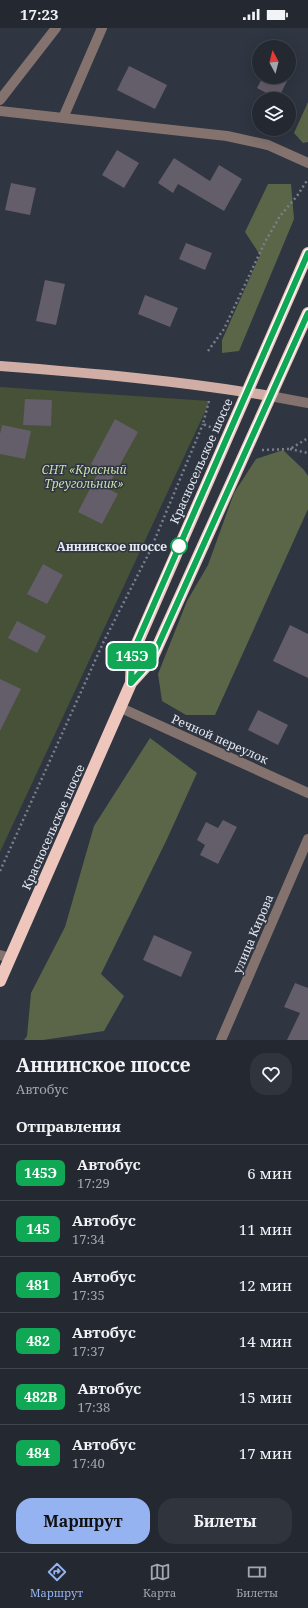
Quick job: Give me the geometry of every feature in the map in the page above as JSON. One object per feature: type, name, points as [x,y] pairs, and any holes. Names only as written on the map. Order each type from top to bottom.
[{"type":"highway","name":"Красносельское шоссе","points":[[0,982],[5,956],[121,708],[131,683],[132,654],[308,253]]},
{"type":"highway","name":"Красносельское шоссе","points":[[131,683],[151,661],[308,313]]},
{"type":"main road","points":[[0,366],[107,374],[212,386],[270,396]]},
{"type":"street","points":[[0,100],[56,28]]},
{"type":"street","points":[[63,118],[102,28]]},
{"type":"street","points":[[0,111],[227,136],[268,145],[308,163]]},
{"type":"street","points":[[270,396],[308,403]]},
{"type":"street","name":"Речной переулок","points":[[121,708],[308,793]]},
{"type":"street","name":"улица Кирова","points":[[221,1040],[308,839]]},
{"type":"path","points":[[208,351],[224,329],[265,242],[280,216],[298,196],[308,179]]},
{"type":"path","points":[[0,871],[104,641],[150,552],[203,424],[210,400]]},
{"type":"path","points":[[203,424],[216,430]]},
{"type":"path","points":[[290,449],[308,438]]},
{"type":"path","points":[[262,450],[290,449],[308,453]]},
{"type":"green space","points":[[308,102],[308,142],[303,143],[296,135],[296,129]]},
{"type":"green space","points":[[268,184],[291,184],[294,219],[239,351],[222,353],[222,340],[260,255],[245,232]]},
{"type":"green space","name":"СНТ «Красный Треугольник»","points":[[0,387],[210,401],[0,852]]},
{"type":"green space","points":[[283,450],[304,470],[308,476],[308,509],[215,715],[186,715],[162,701],[158,674],[187,601],[208,565],[234,493],[256,459]]},
{"type":"green space","points":[[150,738],[197,773],[167,839],[101,974],[124,996],[104,1031],[43,1040],[24,1040],[27,1036],[31,993],[65,927],[94,826]]},
{"type":"building","points":[[129,66],[167,85],[155,109],[117,90]]},
{"type":"building","points":[[259,84],[286,84],[282,92],[265,92],[257,88]]},
{"type":"building","points":[[117,150],[139,163],[124,188],[102,175]]},
{"type":"building","points":[[174,158],[210,181],[219,165],[242,179],[224,211],[178,184],[173,193],[158,183]]},
{"type":"building","points":[[11,183],[36,188],[30,215],[5,210]]},
{"type":"building","points":[[186,243],[212,253],[205,270],[179,259]]},
{"type":"building","points":[[45,280],[65,284],[56,325],[36,321]]},
{"type":"building","points":[[145,295],[178,308],[170,327],[138,314]]},
{"type":"building","points":[[25,399],[52,400],[51,426],[23,425]]},
{"type":"building","points":[[115,419],[138,432],[107,488],[118,494],[102,524],[78,512],[100,469],[91,464]]},
{"type":"building","points":[[2,425],[31,431],[25,459],[0,454],[0,434]]},
{"type":"building","points":[[43,564],[63,575],[47,604],[27,594]]},
{"type":"building","points":[[17,621],[46,636],[37,653],[8,638]]},
{"type":"building","points":[[290,625],[308,634],[308,678],[273,661]]},
{"type":"building","points":[[0,679],[21,689],[0,731]]},
{"type":"building","points":[[258,710],[288,725],[278,745],[248,730]]},
{"type":"building","points":[[223,820],[237,827],[218,864],[200,855],[205,845],[197,840],[206,822],[218,828]]},
{"type":"building","points":[[154,935],[192,952],[181,977],[143,960]]},
{"type":"building","points":[[295,983],[308,988],[308,1040],[287,1040],[300,1013],[284,1007]]},
{"type":"bus line","name":"145Э","points":[[308,253],[132,654],[131,683],[151,661],[308,313]]},
{"type":"place","name":"Аннинское шоссе","points":[[179,546]]}]
